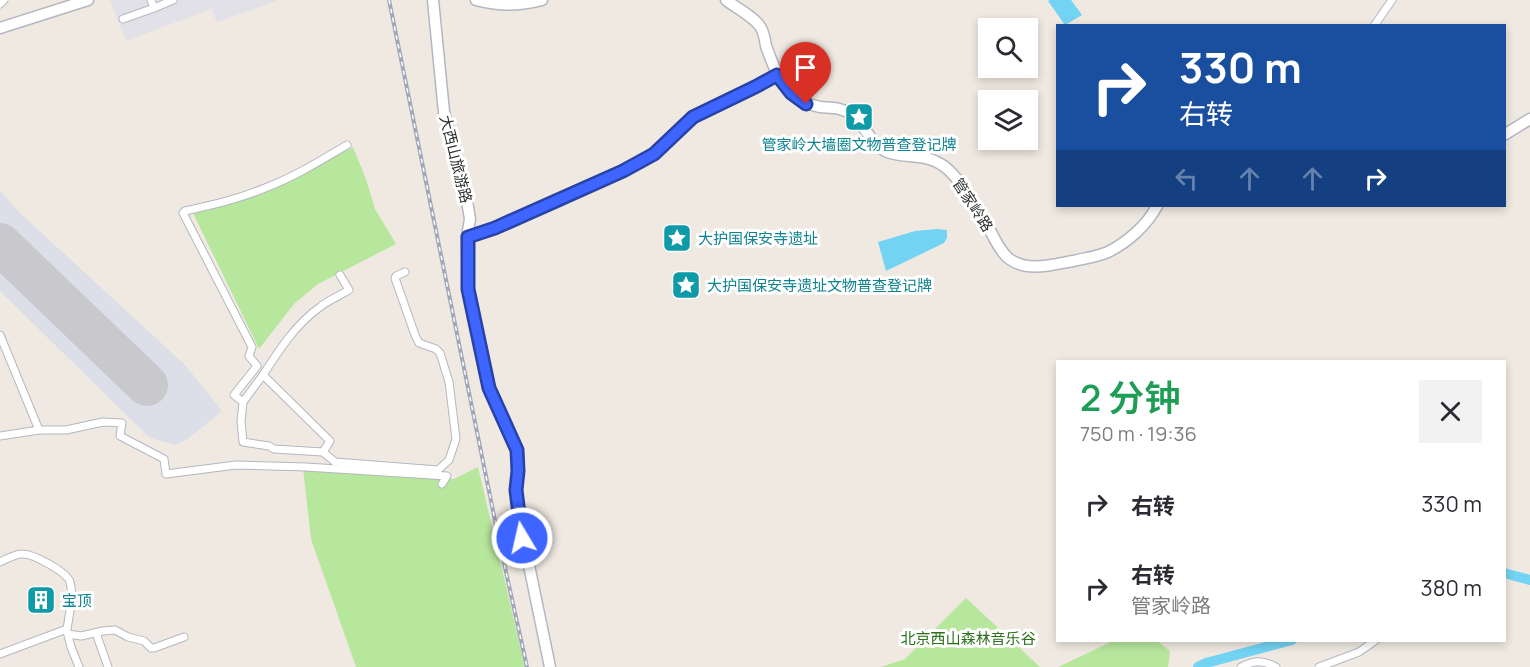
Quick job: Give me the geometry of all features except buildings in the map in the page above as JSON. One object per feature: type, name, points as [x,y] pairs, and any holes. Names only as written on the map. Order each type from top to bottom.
[{"type":"street","points":[[0,4],[4,0]]},
{"type":"street","points":[[0,28],[88,0]]},
{"type":"street","points":[[123,19],[152,4],[173,0]]},
{"type":"street","name":"大西山旅游路","points":[[433,0],[444,112],[470,219],[468,289],[489,388],[517,450],[518,512],[550,667]]},
{"type":"street","points":[[476,0],[512,5],[542,0]]},
{"type":"street","name":"管家岭路","points":[[726,0],[762,28],[777,75],[791,93],[806,104],[837,107],[851,114],[878,146],[886,152],[920,156],[943,165],[950,171],[982,216],[1005,256],[1013,261],[1035,267],[1097,256],[1119,245],[1135,232],[1153,214],[1156,207]]},
{"type":"street","points":[[1375,24],[1392,0]]},
{"type":"street","points":[[468,237],[505,224],[623,171],[654,154],[693,117],[777,75]]},
{"type":"street","points":[[1506,134],[1530,119]]},
{"type":"street","points":[[243,402],[234,395],[257,366],[249,356],[252,347],[183,213],[264,189],[302,171],[347,145]]},
{"type":"street","points":[[340,274],[349,290],[320,307],[300,324],[281,346],[243,402],[241,421],[243,442],[269,446],[274,449],[323,452],[335,462],[438,470],[449,460],[456,439],[449,382],[440,353],[436,349],[419,343],[415,335],[395,278],[405,272]]},
{"type":"street","points":[[0,335],[39,430]]},
{"type":"street","points":[[263,375],[330,441],[323,452]]},
{"type":"street","points":[[0,436],[39,430],[66,430],[103,422],[122,423],[120,436],[164,459],[166,474],[236,465],[306,466],[447,476],[442,484]]},
{"type":"street","points":[[0,562],[22,554],[29,555],[66,575],[71,591],[67,632],[79,667]]},
{"type":"street","points":[[0,654],[67,632],[77,637],[115,630],[128,637],[144,641],[151,648],[184,637]]},
{"type":"street","points":[[96,633],[108,667]]},
{"type":"street","points":[[1319,667],[1359,652],[1373,642]]},
{"type":"street","points":[[1241,667],[1260,660],[1276,667]]},
{"type":"shaded area","points":[[110,0],[277,1],[217,22],[211,9],[126,41]]},
{"type":"shaded area","points":[[0,191],[20,213],[186,366],[222,411],[187,440],[175,445],[150,438],[0,291]]},
{"type":"green space","points":[[353,147],[375,209],[396,244],[318,284],[294,304],[259,349],[193,213],[263,194]]},
{"type":"green space","points":[[478,467],[525,667],[356,667],[311,539],[303,468],[454,479]]},
{"type":"green space","name":"北京西山森林音乐谷","points":[[966,598],[1040,667],[881,667],[905,659]]},
{"type":"green space","name":"北京西山森林音乐谷","points":[[1111,642],[1158,642],[1170,651],[1168,667],[1058,667]]},
{"type":"water","points":[[1071,0],[1082,15],[1064,24],[1048,1]]},
{"type":"water","points":[[947,230],[944,243],[886,271],[878,242],[915,231]]},
{"type":"waterway","points":[[1506,574],[1530,580]]},
{"type":"waterway","points":[[1198,667],[1285,642]]},
{"type":"runway","points":[[0,244],[147,385]]},
{"type":"railway","points":[[389,0],[527,667]]},
{"type":"place","name":"管家岭大墙圈文物普查登记牌","points":[[859,117]]},
{"type":"place","name":"大护国保安寺遗址","points":[[677,238]]},
{"type":"place","name":"大护国保安寺遗址文物普查登记牌","points":[[686,285]]},
{"type":"place","name":"宝顶","points":[[41,600]]},
{"type":"route","points":[[522,538],[516,490],[517,450],[489,388],[468,289],[468,237],[552,204],[623,171],[654,154],[693,117],[777,75],[791,93],[806,104]]}]
